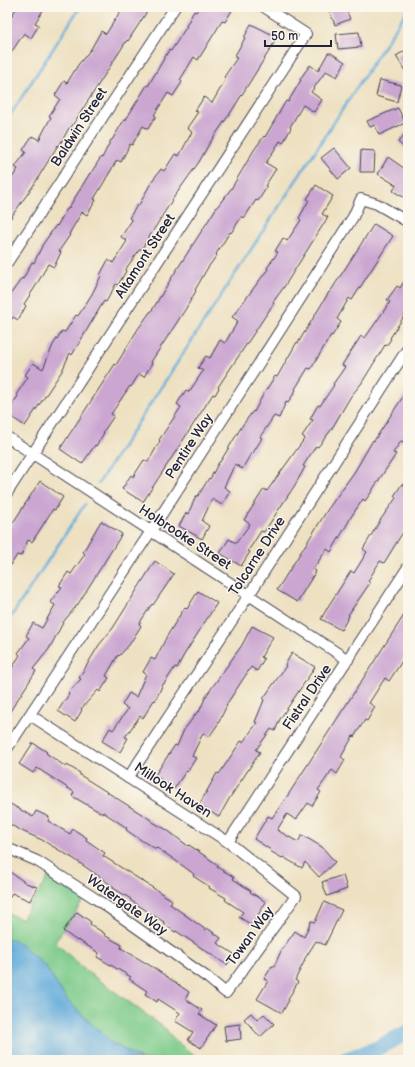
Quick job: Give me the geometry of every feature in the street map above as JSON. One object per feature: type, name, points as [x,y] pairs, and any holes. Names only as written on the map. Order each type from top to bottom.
[{"type":"street","name":"Baldwin Street","points":[[7,263],[175,7]]},
{"type":"street","name":"Altamont Street","points":[[7,493],[306,34],[264,7]]},
{"type":"street","name":"Pentire Way","points":[[7,749],[151,531],[353,217],[361,199],[377,204],[408,222]]},
{"type":"street","name":"Tolcarne Drive","points":[[128,778],[249,595],[408,348]]},
{"type":"street","name":"Holbrooke Street","points":[[7,437],[348,660]]},
{"type":"street","name":"Fistral Drive","points":[[228,842],[408,567]]},
{"type":"street","name":"Millook Haven","points":[[30,715],[228,842],[296,896]]},
{"type":"street","name":"Watergate Way","points":[[7,848],[38,861],[85,892],[226,992]]},
{"type":"street","name":"Towan Way","points":[[226,992],[296,896]]},
{"type":"green space","points":[[49,876],[84,900],[55,942],[85,970],[166,1029],[174,1040],[201,1060],[7,1060],[7,913],[21,919]]},
{"type":"water","points":[[7,938],[20,943],[45,966],[67,1000],[112,1043],[141,1059],[9,1060],[7,1058]]},
{"type":"building","points":[[17,7],[45,7],[35,23],[39,25],[31,38],[24,33],[7,59],[7,23]]},
{"type":"building","points":[[123,7],[144,7],[148,10],[70,129],[69,128],[33,186],[7,223],[7,185],[18,169],[15,167],[26,152],[23,150],[32,136],[39,140],[51,117],[49,116],[60,99],[55,95],[64,81],[67,83],[78,65],[91,49],[101,31],[106,34]]},
{"type":"building","points":[[199,7],[234,7],[225,22],[222,21],[198,60],[194,57],[180,80],[182,82],[173,96],[168,93],[154,115],[156,116],[148,129],[143,126],[132,145],[130,144],[121,162],[117,160],[94,199],[96,200],[87,215],[82,212],[69,234],[70,235],[59,251],[61,252],[54,267],[48,264],[24,304],[26,306],[18,320],[13,317],[7,327],[7,302],[12,292],[22,278],[23,279],[32,262],[34,263],[43,244],[56,225],[57,226],[101,157],[102,158],[111,140],[124,120],[125,121],[147,85],[148,86],[169,50],[171,51],[187,26],[194,11],[196,12]]},
{"type":"building","points":[[337,7],[345,7],[350,19],[335,25],[329,10]]},
{"type":"building","points":[[251,24],[277,37],[271,48],[199,162],[174,197],[141,250],[140,249],[125,270],[126,271],[118,285],[116,284],[106,302],[104,301],[72,355],[70,353],[62,371],[25,426],[7,414],[7,412],[18,396],[16,395],[28,377],[25,375],[33,363],[43,369],[53,345],[62,331],[65,332],[76,315],[78,316],[92,294],[108,260],[113,263],[127,241],[121,237],[132,220],[129,218],[138,204],[139,205],[152,181],[161,169],[164,171],[175,154],[179,156],[192,132],[187,128],[198,112],[195,111],[204,97],[212,103],[226,79],[224,77],[237,58],[234,57]]},
{"type":"building","points":[[359,32],[361,47],[338,49],[336,34]]},
{"type":"building","points":[[408,49],[408,76],[396,56]]},
{"type":"building","points":[[328,53],[331,53],[345,62],[337,77],[326,71],[311,92],[322,100],[314,112],[303,105],[290,127],[291,128],[283,143],[280,141],[266,163],[276,169],[265,186],[267,187],[258,201],[256,200],[244,218],[242,216],[231,233],[230,232],[207,269],[185,310],[151,362],[152,363],[144,377],[139,374],[131,387],[130,386],[111,414],[114,416],[103,432],[104,433],[96,446],[95,445],[82,464],[60,449],[138,329],[151,312],[217,207],[231,189],[254,150],[264,136],[265,137],[286,101],[288,102],[301,80],[300,79],[310,65],[318,71]]},
{"type":"building","points":[[380,80],[401,85],[397,102],[376,96]]},
{"type":"building","points":[[398,108],[405,123],[379,135],[375,125],[370,127],[367,121]]},
{"type":"building","points":[[408,130],[408,151],[398,142]]},
{"type":"building","points":[[334,148],[351,168],[338,179],[321,158]]},
{"type":"building","points":[[361,150],[375,151],[374,172],[360,172]]},
{"type":"building","points":[[388,157],[408,171],[408,193],[405,198],[393,191],[396,185],[378,174]]},
{"type":"building","points":[[316,185],[333,196],[322,214],[328,217],[273,302],[274,303],[218,387],[219,388],[215,395],[213,394],[143,502],[122,489],[131,475],[133,477],[144,460],[148,462],[160,441],[159,440],[181,407],[177,404],[186,390],[189,392],[203,371],[198,368],[206,356],[210,358],[220,340],[225,343],[238,321],[232,317],[268,269],[267,268],[278,252],[275,251],[283,238],[287,241],[301,220],[299,218],[309,200],[307,199]]},
{"type":"building","points":[[374,224],[393,236],[352,300],[349,298],[337,319],[341,322],[332,336],[331,335],[311,369],[308,368],[288,403],[286,402],[279,418],[274,416],[242,469],[235,464],[224,487],[230,491],[222,505],[212,499],[202,521],[209,526],[202,539],[179,526],[186,513],[188,514],[196,496],[198,496],[209,478],[210,479],[219,462],[242,426],[253,411],[254,412],[275,376],[277,377],[297,342],[298,343],[329,292]]},
{"type":"building","points":[[408,275],[408,310],[390,338],[391,339],[386,346],[385,345],[361,384],[351,396],[331,430],[318,447],[316,446],[303,466],[305,467],[295,485],[264,532],[261,531],[248,551],[250,552],[241,566],[220,553],[229,539],[236,543],[250,524],[244,520],[264,489],[267,491],[305,438],[302,436],[313,420],[310,419],[345,367],[342,365],[361,336],[365,338],[390,302],[387,300],[397,286],[400,288]]},
{"type":"building","points":[[408,389],[408,434],[393,453],[396,454],[373,490],[365,501],[363,499],[349,520],[331,552],[327,549],[313,569],[316,571],[297,602],[277,590],[328,509],[355,471],[373,440],[374,441]]},
{"type":"building","points":[[40,481],[63,497],[55,510],[53,509],[32,542],[28,540],[21,556],[17,555],[7,571],[7,532]]},
{"type":"building","points":[[402,484],[408,488],[408,524],[384,563],[380,561],[368,581],[370,583],[348,615],[349,616],[341,630],[321,619],[351,571],[354,573],[367,552],[363,549],[396,498],[394,496]]},
{"type":"building","points":[[101,521],[122,534],[78,604],[64,621],[49,649],[33,669],[36,671],[7,716],[7,676],[20,655],[18,653],[29,638],[26,636],[33,623],[42,628],[55,605],[50,602],[62,587],[59,586],[68,572],[71,574],[85,554],[83,552]]},
{"type":"building","points":[[155,561],[174,574],[139,624],[141,626],[129,645],[119,656],[118,655],[106,676],[109,678],[100,692],[98,690],[81,709],[82,710],[75,722],[58,711],[69,694],[68,693],[81,679],[79,678],[99,645],[113,628]]},
{"type":"building","points":[[198,591],[217,603],[177,668],[175,667],[163,684],[155,701],[154,700],[143,718],[140,716],[125,737],[128,738],[120,752],[102,741],[110,728],[113,730],[128,709],[122,705],[129,693],[136,697],[146,674],[143,672],[151,658],[155,660],[167,636],[185,607],[187,609]]},
{"type":"building","points":[[408,609],[408,652],[389,681],[385,678],[369,703],[375,707],[367,721],[365,720],[354,737],[353,736],[341,757],[345,760],[337,774],[332,770],[318,790],[321,792],[312,806],[308,803],[296,820],[287,814],[277,830],[298,842],[302,835],[322,847],[335,862],[319,877],[305,862],[302,868],[270,851],[271,850],[254,839],[268,816],[272,818],[288,795]]},
{"type":"building","points":[[252,626],[273,637],[261,657],[264,659],[257,671],[251,667],[226,705],[218,724],[209,737],[203,733],[192,756],[196,758],[174,789],[155,775],[175,745],[177,746],[184,730],[198,711],[199,712],[206,696],[242,645]]},
{"type":"building","points":[[292,653],[315,667],[280,719],[275,731],[271,729],[256,750],[260,752],[219,817],[199,805],[217,773],[219,774],[241,741],[243,742],[257,723],[255,722],[264,700],[263,699],[286,666],[285,665]]},
{"type":"building","points":[[33,743],[66,767],[67,765],[80,773],[80,775],[167,830],[188,846],[189,845],[218,865],[217,867],[234,877],[233,879],[251,891],[250,892],[266,902],[252,925],[239,917],[243,912],[225,900],[226,898],[193,876],[194,874],[172,858],[126,830],[127,828],[103,812],[103,814],[72,796],[74,792],[37,768],[33,773],[19,764]]},
{"type":"building","points":[[7,802],[33,817],[36,811],[49,817],[48,821],[70,834],[73,829],[105,853],[103,856],[172,900],[170,904],[206,930],[207,928],[221,938],[217,943],[234,954],[227,965],[176,931],[175,932],[163,923],[164,922],[130,900],[131,899],[113,888],[114,887],[74,859],[42,840],[7,823]]},
{"type":"building","points":[[7,870],[26,883],[37,887],[30,901],[12,893],[7,901]]},
{"type":"building","points":[[343,875],[347,889],[327,896],[322,882]]},
{"type":"building","points":[[324,902],[342,910],[325,945],[316,941],[304,960],[295,980],[298,982],[282,1013],[257,999],[268,981],[264,979],[272,966],[274,967],[281,951],[295,931],[304,937],[311,921],[315,922]]},
{"type":"building","points":[[77,912],[91,922],[90,924],[105,934],[104,935],[122,945],[121,948],[189,992],[185,999],[202,1010],[199,1014],[216,1025],[201,1048],[188,1040],[193,1032],[175,1021],[180,1013],[158,999],[157,1002],[145,994],[147,991],[129,979],[131,977],[97,957],[99,953],[78,940],[77,941],[63,931]]},
{"type":"building","points":[[251,1013],[257,1020],[264,1014],[274,1024],[260,1037],[244,1019]]},
{"type":"building","points":[[240,1024],[241,1039],[226,1041],[224,1026]]},
{"type":"waterway","points":[[7,120],[80,7]]},
{"type":"waterway","points":[[98,484],[408,9]]},
{"type":"waterway","points":[[7,623],[85,504]]},
{"type":"waterway","points":[[345,1060],[376,1049],[408,1032]]}]
